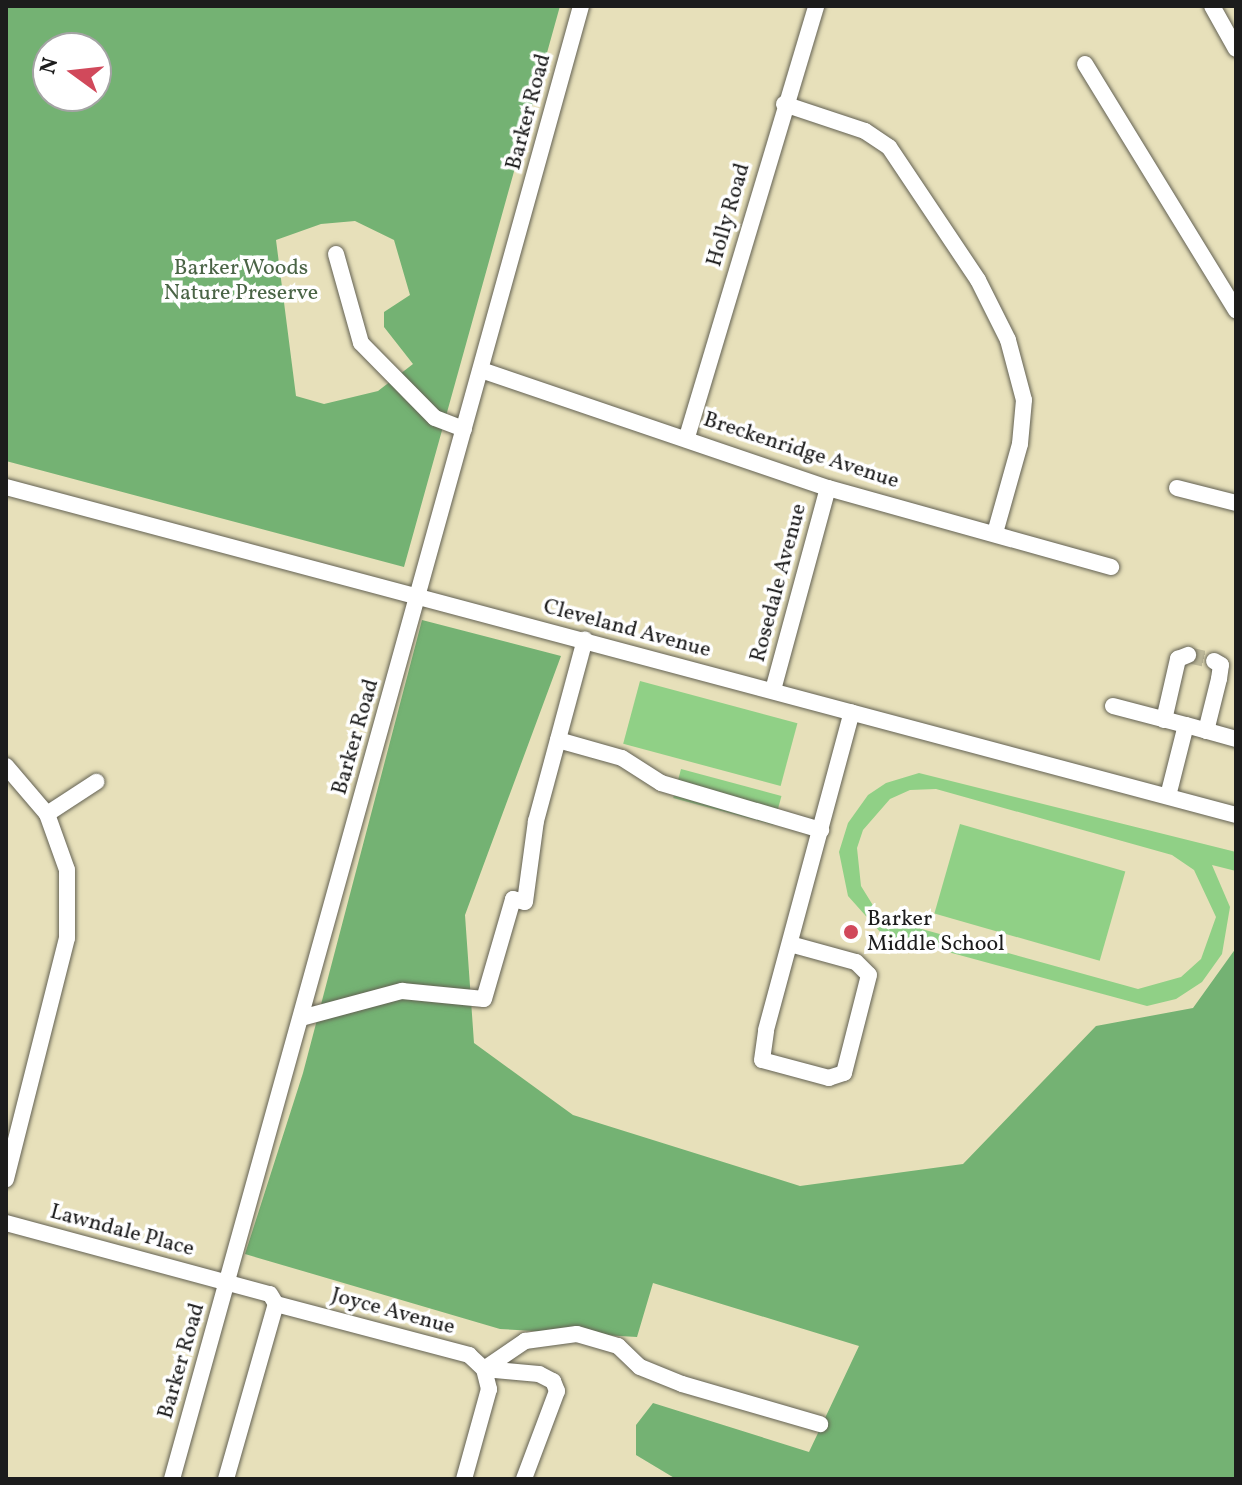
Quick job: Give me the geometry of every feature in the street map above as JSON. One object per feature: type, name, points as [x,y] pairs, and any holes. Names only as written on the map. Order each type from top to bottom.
[{"type":"street","name":"Barker Road","points":[[172,1479],[581,6]]},
{"type":"street","name":"Holly Road","points":[[687,437],[784,104],[816,6]]},
{"type":"street","points":[[1212,6],[1236,49]]},
{"type":"street","points":[[1085,64],[1236,310]]},
{"type":"street","points":[[784,104],[865,131],[889,147],[978,280],[1008,340],[1024,400],[1020,444],[995,533]]},
{"type":"street","points":[[336,254],[361,343],[435,418],[464,429]]},
{"type":"street","name":"Breckenridge Avenue","points":[[481,370],[687,437],[828,488],[1111,567]]},
{"type":"street","name":"Cleveland Avenue","points":[[6,487],[1236,815]]},
{"type":"street","name":"Rosedale Avenue","points":[[773,690],[828,488]]},
{"type":"street","points":[[1177,488],[1236,503]]},
{"type":"street","points":[[301,1018],[402,991],[484,999],[513,899],[525,902],[536,821],[585,640]]},
{"type":"street","points":[[1164,720],[1178,659],[1188,655]]},
{"type":"street","points":[[1206,731],[1221,665],[1214,661]]},
{"type":"street","points":[[1113,706],[1236,739]]},
{"type":"street","points":[[790,944],[856,962],[869,975],[844,1073],[829,1078],[762,1060],[790,944],[852,712]]},
{"type":"street","points":[[1168,796],[1186,725]]},
{"type":"street","points":[[558,740],[622,758],[661,783],[821,830]]},
{"type":"street","points":[[6,766],[47,814],[67,870],[67,938],[6,1179]]},
{"type":"street","points":[[47,814],[96,782]]},
{"type":"street","name":"Lawndale Place","points":[[6,1223],[227,1282]]},
{"type":"street","name":"Joyce Avenue","points":[[227,1282],[270,1294],[276,1304],[469,1355],[484,1369]]},
{"type":"street","points":[[226,1479],[276,1304]]},
{"type":"street","points":[[484,1369],[525,1341],[577,1334],[618,1346],[640,1367],[682,1384],[820,1424]]},
{"type":"street","points":[[464,1479],[489,1389],[484,1369]]},
{"type":"street","points":[[484,1369],[539,1374],[553,1381],[557,1391],[524,1479]]},
{"type":"green space","name":"Barker Woods Nature Preserve","points":[[6,6],[560,6],[404,567],[6,461]],"holes":[[[355,221],[394,240],[410,295],[384,312],[384,327],[413,364],[378,391],[324,404],[296,396],[276,240],[321,224]]]},
{"type":"green space","points":[[422,620],[561,656],[465,915],[474,1043],[573,1115],[800,1186],[963,1164],[1096,1026],[1193,1008],[1236,948],[1236,1479],[676,1479],[636,1455],[636,1425],[653,1403],[809,1452],[859,1346],[653,1283],[637,1337],[500,1329],[245,1254],[303,1073]]},
{"type":"green space","points":[[640,681],[797,723],[781,786],[623,744]]},
{"type":"green space","points":[[681,769],[781,796],[774,825],[673,798]]},
{"type":"green space","points":[[919,773],[1236,852],[1236,871],[1212,865],[1230,907],[1222,954],[1202,982],[1176,999],[1147,1006],[882,934],[848,896],[839,852],[848,823],[868,795],[886,783]],"holes":[[[936,789],[1172,855],[1194,870],[1216,917],[1201,959],[1181,977],[1138,989],[893,921],[874,907],[861,886],[857,848],[863,830],[890,799],[910,790]]]},
{"type":"green space","points":[[960,824],[1125,871],[1100,961],[934,913]]},
{"type":"tunnel","points":[[1188,655],[1214,661]]},
{"type":"place","name":"Barker Middle School","points":[[851,932]]}]
